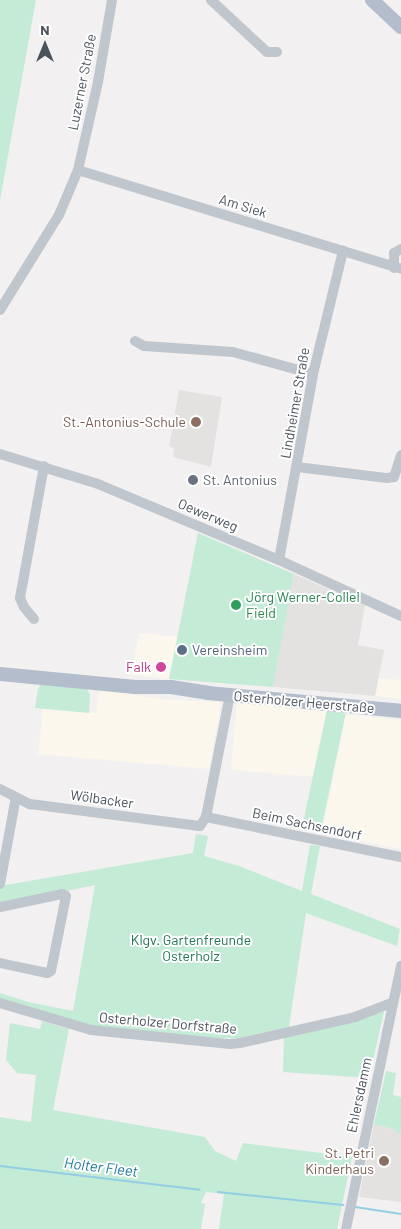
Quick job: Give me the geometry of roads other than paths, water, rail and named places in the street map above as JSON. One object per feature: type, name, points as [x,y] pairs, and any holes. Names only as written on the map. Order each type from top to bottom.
[{"type":"main road","points":[[372,0],[401,27]]},
{"type":"main road","name":"Osterholzer Heerstraße","points":[[0,674],[135,687],[179,688],[208,693],[401,711]]},
{"type":"street","name":"Luzerner Straße","points":[[0,310],[58,215],[78,170],[98,82],[112,0]]},
{"type":"street","points":[[211,0],[268,52],[277,52]]},
{"type":"street","name":"Am Siek","points":[[78,170],[398,268]]},
{"type":"street","points":[[398,268],[394,253],[401,249]]},
{"type":"street","name":"Lindheimer Straße","points":[[279,560],[313,374],[343,251]]},
{"type":"street","points":[[135,341],[144,346],[233,352],[313,374]]},
{"type":"street","name":"Oewerweg","points":[[0,454],[98,484],[279,560],[401,616]]},
{"type":"street","points":[[297,467],[394,478],[401,454]]},
{"type":"street","points":[[34,619],[24,607],[20,598],[44,466]]},
{"type":"street","points":[[205,821],[230,695]]},
{"type":"street","name":"Wölbacker","points":[[0,789],[30,804],[195,827],[205,821]]},
{"type":"street","points":[[0,884],[16,797]]},
{"type":"street","name":"Beim Sachsendorf","points":[[205,821],[401,857]]},
{"type":"street","points":[[0,907],[62,894],[66,896],[51,971],[47,973],[0,963]]},
{"type":"street","name":"Ehlersdamm","points":[[346,1229],[401,966]]},
{"type":"street","name":"Osterholzer Dorfstraße","points":[[0,1003],[91,1030],[230,1044],[240,1044],[356,1017],[392,1003]]},
{"type":"waterway","name":"Holter Fleet","points":[[0,1166],[200,1190]]},
{"type":"waterway","name":"Holter Fleet","points":[[218,1192],[343,1205]]},
{"type":"waterway","name":"Holter Fleet","points":[[355,1207],[401,1214]]},
{"type":"place","name":"St.-Antonius-Schule","points":[[196,422]]},
{"type":"place","name":"St. Antonius","points":[[193,480]]},
{"type":"place","name":"Jörg Werner-Collel Field","points":[[236,605]]},
{"type":"place","name":"Vereinsheim","points":[[182,650]]},
{"type":"place","name":"Falk","points":[[161,667]]},
{"type":"place","name":"St. Petri Kinderhaus","points":[[384,1161]]},
{"type":"park label","name":"Klgv. Gartenfreunde Osterholz","points":[[191,948]]}]
